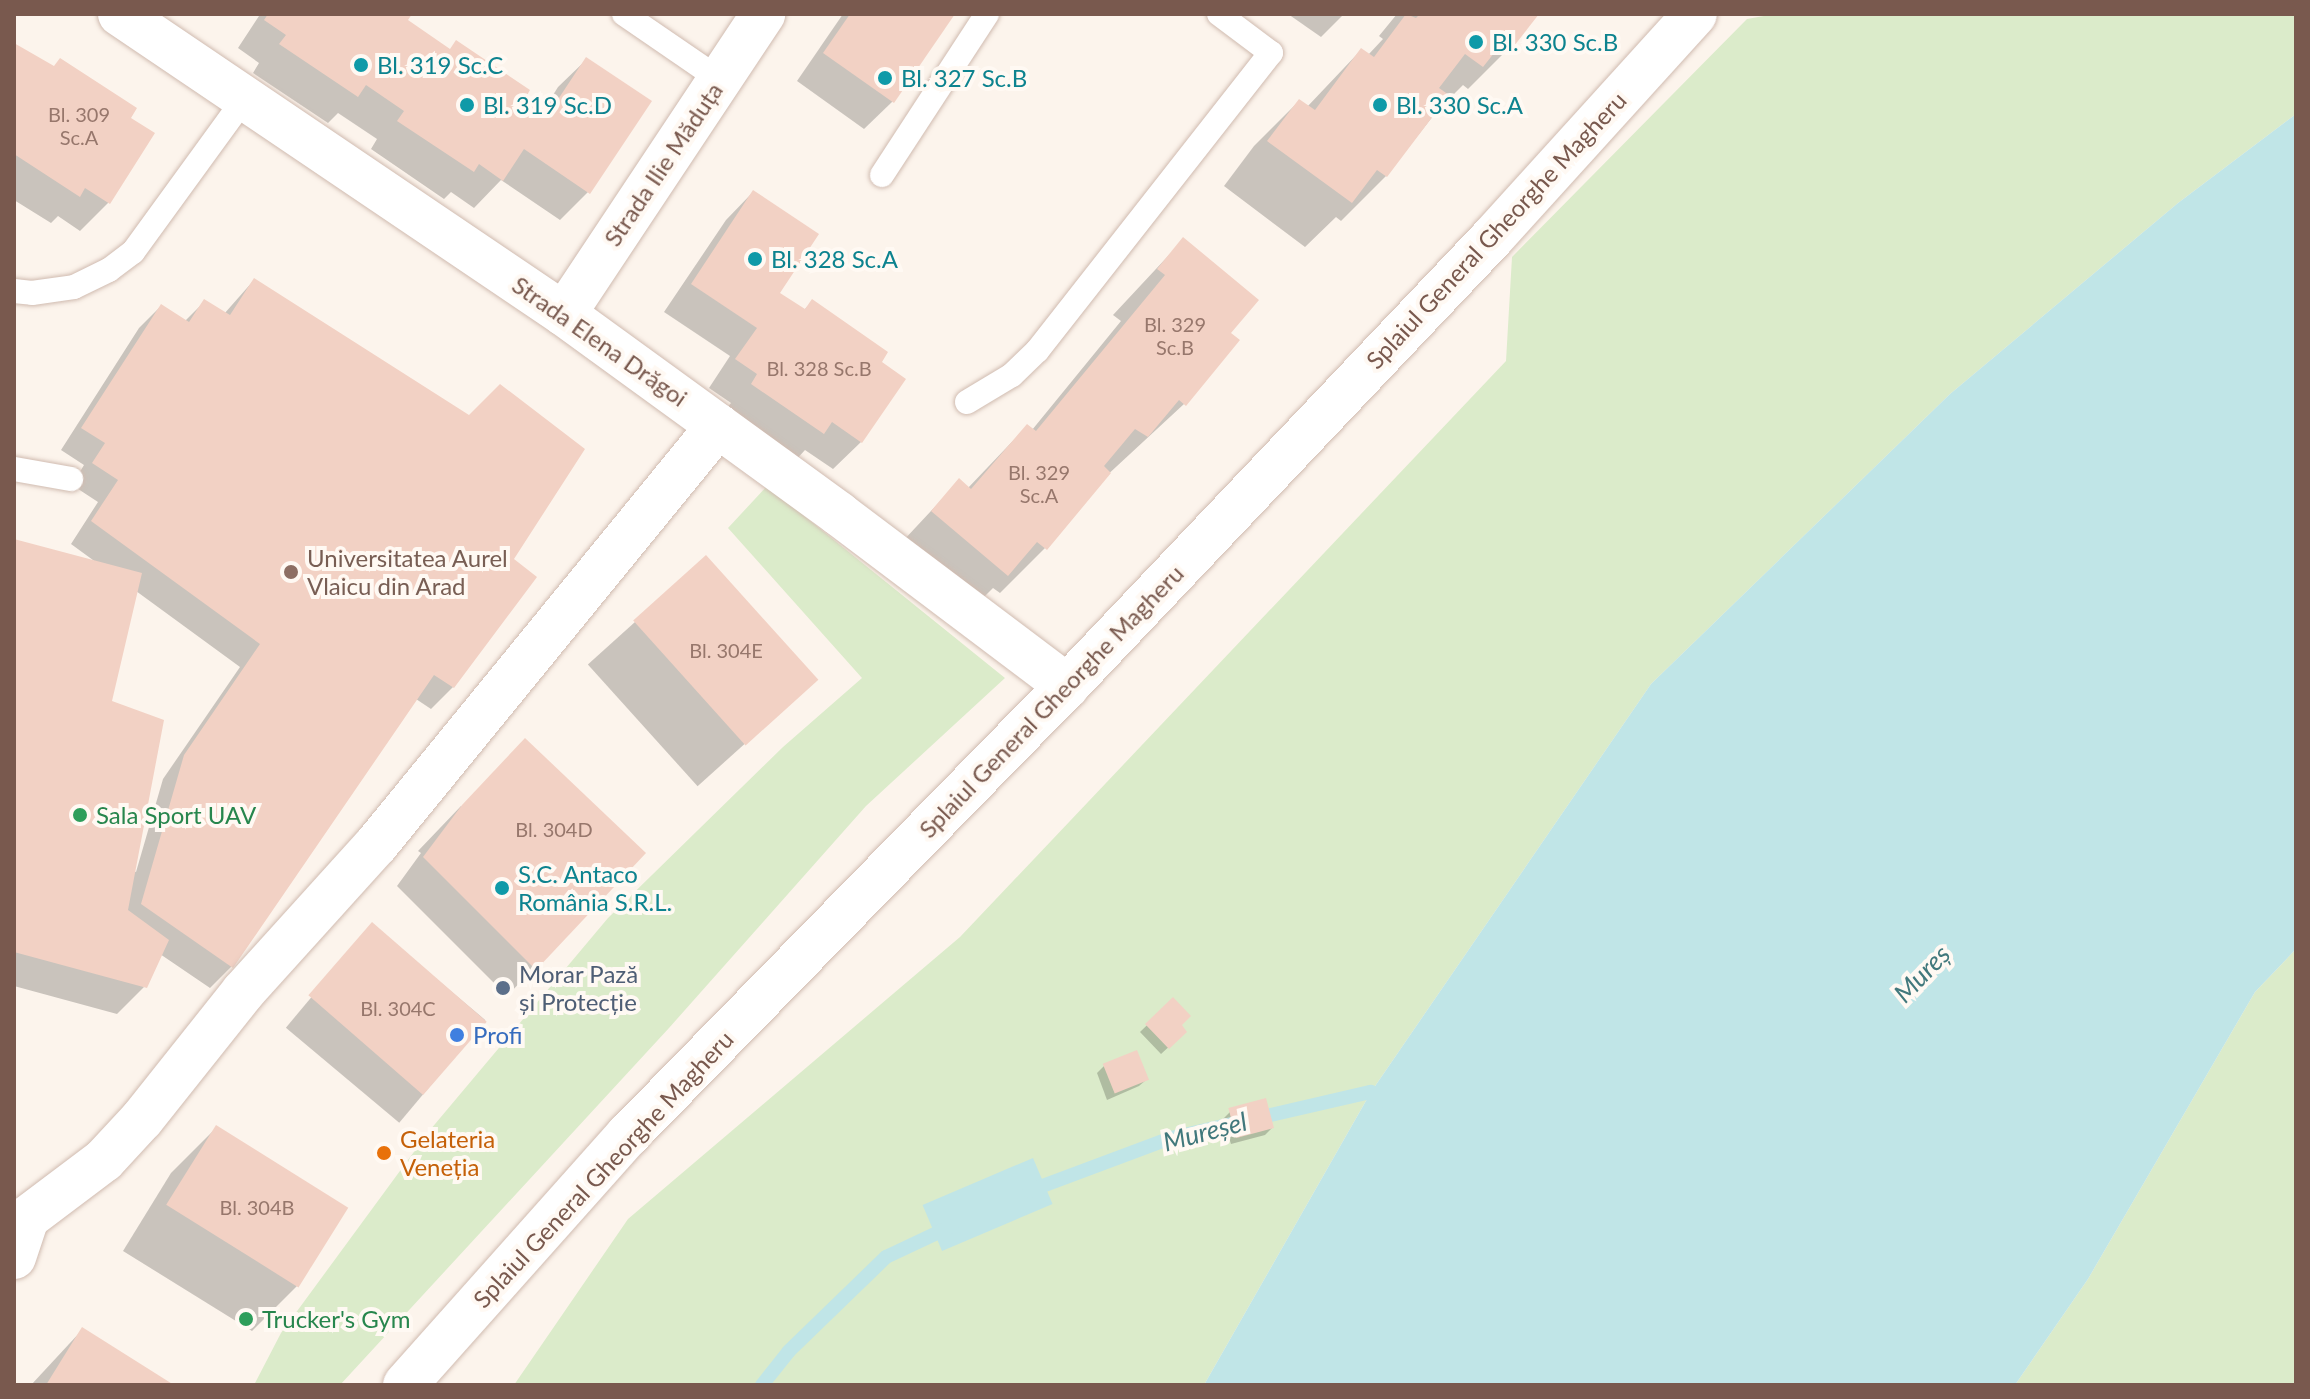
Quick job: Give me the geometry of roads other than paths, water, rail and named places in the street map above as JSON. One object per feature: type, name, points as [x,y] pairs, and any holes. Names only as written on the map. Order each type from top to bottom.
[{"type":"street","name":"Strada Elena Drăgoi","points":[[120,14],[564,314],[1067,686]]},
{"type":"street","name":"Strada Ilie Măduța","points":[[564,314],[763,14]]},
{"type":"street","name":"Splaiul General Gheorghe Magheru","points":[[405,1385],[628,1135],[1067,686],[1492,238],[1695,14]]},
{"type":"street","points":[[18,1230],[104,1160],[142,1119],[243,992],[387,833],[718,426]]},
{"type":"lane","points":[[624,14],[719,79]]},
{"type":"lane","points":[[882,175],[987,14]]},
{"type":"lane","points":[[967,402],[1012,375],[1037,351],[1271,53],[1219,14]]},
{"type":"lane","points":[[14,291],[32,293],[74,287],[109,270],[133,252],[245,98]]},
{"type":"lane","points":[[14,469],[71,479]]},
{"type":"water","name":"Mureș","points":[[2296,114],[2296,949],[2255,992],[2088,1279],[2015,1385],[1204,1385],[1371,1092],[1651,684],[1950,394],[2178,203]]},
{"type":"water","points":[[1033,1158],[1053,1204],[942,1251],[923,1205]]},
{"type":"waterway","name":"Mureșel","points":[[1029,1191],[1171,1138],[1371,1092],[1387,1102]]},
{"type":"waterway","name":"Mureșel","points":[[762,1385],[789,1351],[886,1257],[952,1226]]},
{"type":"place","name":"Bl. 330 Sc.B","points":[[1476,42]]},
{"type":"place","name":"Bl. 319 Sc.C","points":[[361,65]]},
{"type":"place","name":"Bl. 327 Sc.B","points":[[885,78]]},
{"type":"place","name":"Bl. 319 Sc.D","points":[[467,105]]},
{"type":"place","name":"Bl. 330 Sc.A","points":[[1380,105]]},
{"type":"place","name":"Bl. 328 Sc.A","points":[[755,259]]},
{"type":"place","name":"Universitatea Aurel Vlaicu din Arad","points":[[291,572]]},
{"type":"place","name":"Sala Sport UAV","points":[[80,815]]},
{"type":"place","name":"S.C. Antaco România S.R.L.","points":[[502,888]]},
{"type":"place","name":"Morar Pază și Protecție","points":[[503,988]]},
{"type":"place","name":"Profi","points":[[457,1035]]},
{"type":"place","name":"Gelateria Veneția","points":[[384,1153]]},
{"type":"place","name":"Trucker's Gym","points":[[246,1319]]}]
